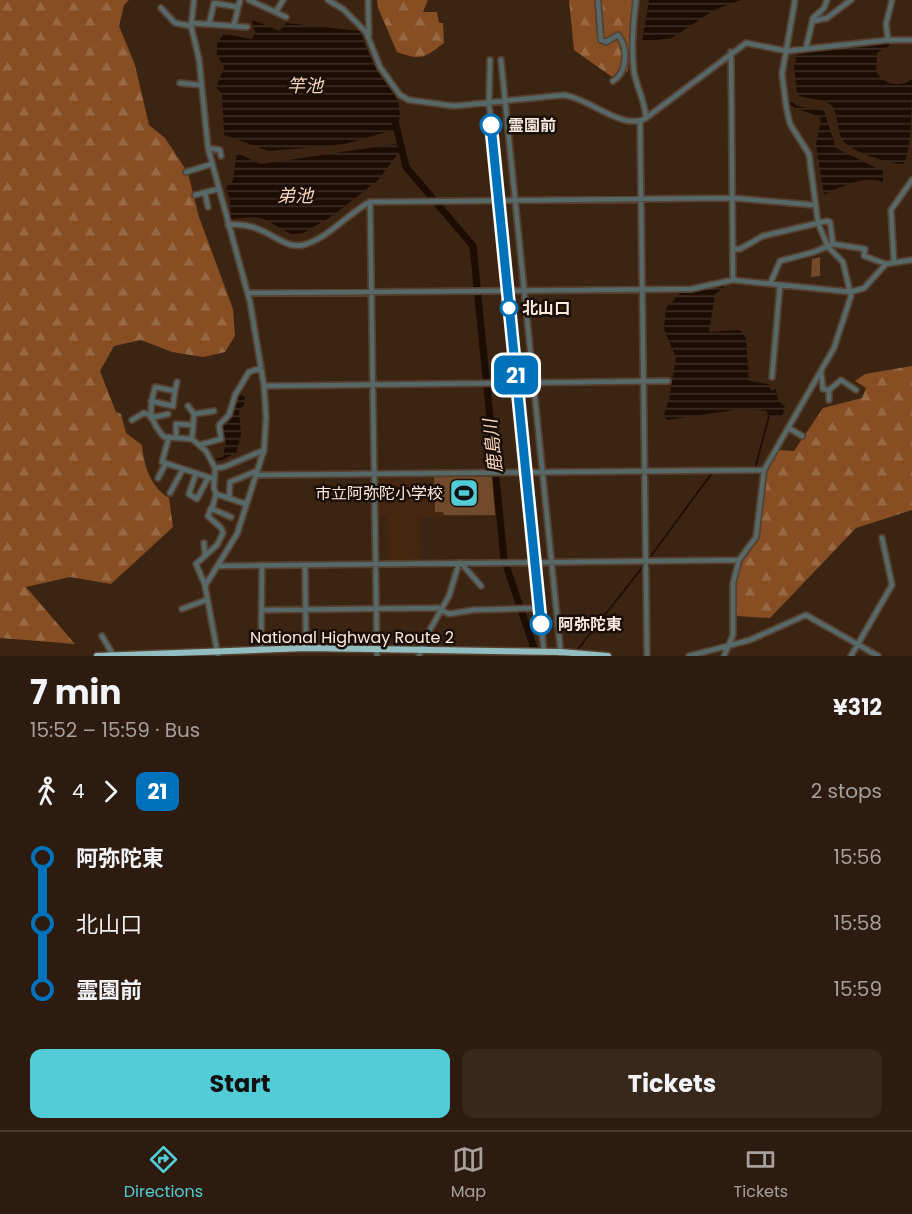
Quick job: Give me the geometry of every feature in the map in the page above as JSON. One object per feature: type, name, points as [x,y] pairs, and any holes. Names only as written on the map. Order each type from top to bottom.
[{"type":"highway","name":"National Highway Route 2","points":[[97,656],[283,652],[317,648],[376,652],[544,652],[608,656]]},
{"type":"street","points":[[194,0],[191,24],[199,59],[208,148],[248,293],[264,386],[264,450],[237,534],[205,585]]},
{"type":"street","points":[[234,25],[240,0]]},
{"type":"street","points":[[249,0],[259,2],[286,17]]},
{"type":"street","points":[[276,12],[283,0]]},
{"type":"street","points":[[328,0],[355,20],[369,38],[380,67],[403,97],[416,102],[445,106],[570,95],[623,120],[643,120],[731,51],[750,42],[787,51],[888,40],[912,40]]},
{"type":"street","points":[[368,0],[369,38]]},
{"type":"street","points":[[598,0],[601,40],[606,42],[618,35],[625,49],[622,72],[613,81]]},
{"type":"street","points":[[636,0],[633,36],[634,72],[644,102],[641,198],[648,656]]},
{"type":"street","points":[[724,656],[733,635],[733,583],[739,560],[756,537],[764,470],[838,339],[851,292],[843,262],[818,223],[809,154],[790,123],[786,106],[782,74],[795,0]]},
{"type":"street","points":[[806,48],[813,21],[824,8],[827,0]]},
{"type":"street","points":[[813,21],[827,18],[851,0]]},
{"type":"street","points":[[888,40],[886,24],[892,0]]},
{"type":"street","points":[[209,24],[214,3],[237,7]]},
{"type":"street","points":[[161,8],[174,23],[247,27]]},
{"type":"street","points":[[731,51],[733,280]]},
{"type":"street","points":[[490,60],[489,102],[498,202],[544,652]]},
{"type":"street","points":[[501,60],[561,654]]},
{"type":"street","points":[[180,84],[200,85]]},
{"type":"street","points":[[208,148],[220,150],[221,156]]},
{"type":"street","points":[[186,172],[212,164]]},
{"type":"street","points":[[894,262],[891,210],[912,180]]},
{"type":"street","points":[[195,195],[218,189]]},
{"type":"street","points":[[205,193],[208,207]]},
{"type":"street","points":[[228,225],[249,224],[270,233],[286,244],[302,245],[326,233],[370,202],[732,198],[814,205]]},
{"type":"street","points":[[370,202],[376,652]]},
{"type":"street","points":[[733,249],[740,249],[762,236],[830,222],[831,245]]},
{"type":"street","points":[[224,242],[232,240]]},
{"type":"street","points":[[770,284],[780,261],[831,245],[865,249],[864,256],[885,264],[912,260]]},
{"type":"street","points":[[248,293],[691,290],[733,280],[851,292],[864,288],[885,264]]},
{"type":"street","points":[[772,377],[780,285]]},
{"type":"street","points":[[199,445],[221,439],[219,425],[229,415],[235,395],[248,378],[249,372],[261,368]]},
{"type":"street","points":[[821,371],[822,386],[829,390]]},
{"type":"street","points":[[829,390],[841,380],[856,390]]},
{"type":"street","points":[[264,386],[668,381]]},
{"type":"street","points":[[151,401],[173,405],[177,382]]},
{"type":"street","points":[[175,391],[155,387],[151,401],[152,427],[164,437],[192,439],[206,451],[215,468],[200,498],[197,499],[189,494],[196,473]]},
{"type":"street","points":[[829,390],[829,400]]},
{"type":"street","points":[[188,406],[194,414],[192,439]]},
{"type":"street","points":[[194,414],[214,411]]},
{"type":"street","points":[[132,420],[144,413],[150,416],[168,414]]},
{"type":"street","points":[[176,438],[176,424],[193,425]]},
{"type":"street","points":[[789,428],[802,436]]},
{"type":"street","points":[[169,437],[161,460],[166,464],[211,478]]},
{"type":"street","points":[[215,468],[224,467],[264,450]]},
{"type":"street","points":[[158,478],[166,464]]},
{"type":"street","points":[[170,491],[183,469]]},
{"type":"street","points":[[229,498],[230,482],[256,473],[374,475],[764,470]]},
{"type":"street","points":[[211,478],[216,494],[208,516],[221,528],[223,536],[196,566],[205,585],[217,654]]},
{"type":"street","points":[[216,494],[246,504]]},
{"type":"street","points":[[211,508],[231,517]]},
{"type":"street","points":[[851,656],[892,585],[882,538]]},
{"type":"street","points":[[204,543],[205,555]]},
{"type":"street","points":[[219,566],[739,560]]},
{"type":"street","points":[[460,563],[481,586]]},
{"type":"street","points":[[420,652],[449,596],[460,563]]},
{"type":"street","points":[[303,656],[306,610],[305,565]]},
{"type":"street","points":[[258,652],[263,610],[262,566]]},
{"type":"street","points":[[182,609],[206,600]]},
{"type":"street","points":[[263,610],[441,609],[450,614],[473,610],[540,608]]},
{"type":"street","points":[[689,656],[727,648],[806,615],[878,656]]},
{"type":"street","points":[[102,636],[116,656]]},
{"type":"street","points":[[317,648],[317,656]]},
{"type":"shaded area","points":[[820,257],[820,276],[811,277],[812,259]]},
{"type":"shaded area","name":"市立阿弥陀小学校","points":[[493,476],[496,516],[420,518],[421,561],[388,561],[387,517],[376,517],[376,480],[379,477]]},
{"type":"shaded area","name":"市立阿弥陀小学校","points":[[434,477],[492,477],[495,515],[444,515],[443,512],[435,512]]},
{"type":"green space","points":[[0,0],[129,0],[124,5],[119,26],[135,65],[149,125],[165,138],[188,173],[199,217],[233,309],[235,336],[225,352],[203,357],[172,352],[141,340],[114,346],[100,371],[116,412],[121,414],[126,433],[142,445],[149,475],[157,488],[169,498],[173,527],[111,584],[70,577],[26,587],[75,644],[0,638]]},
{"type":"green space","points":[[377,0],[428,0],[423,12],[437,12],[439,23],[443,23],[444,43],[427,55],[418,57],[397,52],[378,8]]},
{"type":"green space","points":[[569,0],[633,0],[628,71],[615,79],[574,50]]},
{"type":"green space","points":[[912,366],[912,510],[856,528],[770,618],[736,616],[735,584],[741,562],[758,539],[766,469],[778,450],[794,451],[823,408],[862,398],[866,388],[855,381],[865,374]]},
{"type":"water","points":[[649,0],[741,0],[714,10],[672,38],[642,42]]},
{"type":"water","name":"竿池","points":[[252,20],[280,31],[286,23],[360,31],[374,65],[396,97],[400,110],[397,129],[345,144],[269,151],[224,135],[222,93],[216,88],[224,67],[217,55],[217,43],[224,34],[252,39],[255,32]]},
{"type":"water","points":[[889,43],[889,46],[877,53],[876,72],[892,84],[902,84],[912,79],[910,138],[903,164],[879,159],[851,147],[841,137],[835,113],[829,103],[797,94],[794,66],[797,54]]},
{"type":"water","points":[[791,100],[797,106],[824,111],[836,148],[883,171],[883,182],[861,181],[824,195],[816,145],[821,120],[793,106],[789,103]]},
{"type":"water","name":"弟池","points":[[396,144],[401,150],[378,180],[332,216],[303,233],[291,234],[264,219],[253,217],[231,219],[230,199],[226,188],[233,180],[237,153],[261,164]]},
{"type":"water","points":[[723,286],[724,288],[715,294],[709,332],[740,330],[746,338],[749,381],[768,384],[771,391],[776,389],[778,400],[785,407],[782,417],[768,417],[767,411],[741,409],[667,420],[664,415],[669,400],[676,358],[664,329],[666,308],[680,293]]},
{"type":"water","points":[[238,394],[245,397],[244,405],[239,411],[241,435],[236,453],[218,462],[215,459],[223,457],[226,441],[220,426],[229,417]]},
{"type":"waterway","name":"鹿島川","points":[[395,121],[406,167],[473,246],[504,559],[534,648]]},
{"type":"waterway","points":[[755,469],[769,416]]},
{"type":"waterway","points":[[648,560],[712,473],[752,472]]},
{"type":"waterway","points":[[578,649],[645,564]]},
{"type":"bus line","name":"21","points":[[491,125],[541,624]]},
{"type":"place","name":"霊園前","points":[[491,125]]},
{"type":"place","name":"北山口","points":[[509,308]]},
{"type":"place","name":"市立阿弥陀小学校","points":[[464,493]]},
{"type":"place","name":"阿弥陀東","points":[[541,624]]}]
